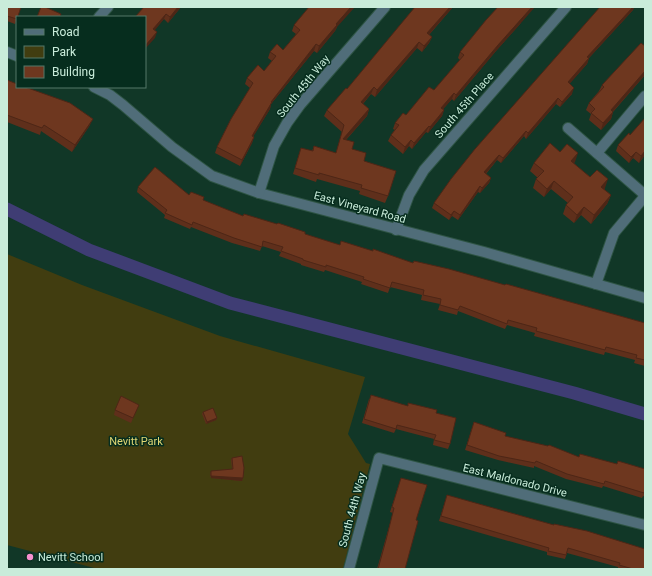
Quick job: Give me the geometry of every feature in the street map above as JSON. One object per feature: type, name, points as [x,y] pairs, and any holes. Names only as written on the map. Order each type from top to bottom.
[{"type":"street","points":[[100,16],[108,7]]},
{"type":"street","name":"South 45th Way","points":[[259,193],[274,146],[287,123],[300,105],[385,7]]},
{"type":"street","name":"South 45th Place","points":[[396,230],[409,195],[424,170],[566,7]]},
{"type":"street","name":"East Vineyard Road","points":[[96,88],[110,95],[172,147],[212,176],[259,193],[484,252],[645,298]]},
{"type":"street","points":[[597,153],[645,96]]},
{"type":"street","points":[[568,128],[645,196],[614,233],[596,284]]},
{"type":"street","name":"East Maldonado Drive","points":[[379,458],[645,525]]},
{"type":"street","name":"South 44th Way","points":[[349,569],[379,458]]},
{"type":"green space","name":"Nevitt Park","points":[[7,254],[82,285],[220,336],[365,377],[348,434],[366,463],[370,464],[343,569],[98,569],[7,545]]},
{"type":"building","points":[[7,7],[21,7],[16,19],[7,16]]},
{"type":"building","points":[[41,7],[45,7],[61,14],[60,16],[37,16]]},
{"type":"building","points":[[144,7],[178,7],[170,17],[166,14],[153,29],[157,32],[146,45],[146,16],[136,16]]},
{"type":"building","points":[[309,7],[351,7],[319,46],[316,44],[271,102],[252,136],[254,137],[242,160],[217,147],[231,119],[253,83],[247,78],[258,65],[264,71],[276,56],[270,52],[277,44],[283,50],[300,30],[294,25]]},
{"type":"building","points":[[415,7],[450,7],[427,33],[432,37],[424,46],[419,42],[377,90],[374,87],[361,102],[369,109],[343,139],[354,142],[352,149],[366,153],[364,161],[396,171],[388,196],[361,188],[362,185],[295,168],[301,148],[313,151],[314,146],[336,153],[344,125],[327,110],[346,88],[347,89]]},
{"type":"building","points":[[498,7],[532,7],[456,95],[454,93],[441,108],[444,110],[430,127],[429,126],[414,143],[411,140],[405,147],[391,135],[399,125],[395,123],[403,113],[406,115],[429,87],[434,90],[464,55],[460,52]]},
{"type":"building","points":[[600,7],[633,7],[587,57],[589,58],[568,82],[574,88],[562,102],[558,98],[528,133],[526,131],[503,158],[499,155],[484,172],[491,178],[482,188],[480,186],[460,215],[454,211],[451,215],[434,203],[475,149]]},
{"type":"building","points":[[641,43],[645,46],[645,71],[611,110],[613,112],[603,123],[591,113],[595,109],[589,103],[604,87],[602,85]]},
{"type":"building","points":[[7,80],[16,84],[16,88],[28,88],[70,103],[93,119],[75,145],[44,125],[42,128],[7,115]]},
{"type":"building","points":[[645,118],[645,151],[641,156],[636,152],[631,157],[618,145],[629,133],[630,135]]},
{"type":"building","points":[[550,143],[560,152],[567,144],[578,153],[571,161],[590,177],[597,170],[608,179],[601,187],[611,195],[594,215],[584,207],[577,215],[566,205],[573,197],[554,181],[547,189],[536,179],[544,171],[534,163]]},
{"type":"building","points":[[155,167],[189,195],[191,192],[204,197],[203,200],[243,216],[244,214],[277,224],[278,223],[305,232],[305,234],[340,245],[341,241],[373,251],[373,249],[413,263],[414,261],[449,269],[645,323],[645,360],[636,358],[637,355],[606,347],[605,350],[536,331],[537,328],[508,320],[507,324],[460,306],[458,310],[440,305],[441,299],[423,295],[424,290],[392,282],[390,288],[363,279],[364,277],[326,265],[326,267],[303,260],[281,251],[283,247],[263,241],[262,247],[193,222],[192,225],[165,213],[167,210],[138,187]]},
{"type":"building","points":[[371,395],[408,406],[408,403],[437,410],[436,413],[456,418],[450,444],[434,440],[436,435],[397,425],[396,429],[364,419]]},
{"type":"building","points":[[121,396],[139,405],[133,418],[115,410]]},
{"type":"building","points":[[213,408],[217,418],[207,422],[203,412]]},
{"type":"building","points":[[474,422],[506,433],[505,436],[549,445],[579,457],[580,454],[617,464],[618,461],[645,469],[645,492],[644,493],[605,481],[604,484],[567,474],[536,461],[535,463],[499,456],[467,445]]},
{"type":"building","points":[[242,456],[244,468],[243,478],[211,476],[211,471],[233,469],[232,458]]},
{"type":"building","points":[[401,478],[427,485],[416,520],[418,521],[405,569],[378,569],[394,508],[392,507]]},
{"type":"building","points":[[447,495],[554,525],[587,531],[645,549],[645,569],[633,569],[619,565],[620,563],[568,548],[566,555],[548,551],[549,548],[441,516]]},
{"type":"waterway","points":[[7,209],[89,250],[230,303],[574,393],[645,414]]},
{"type":"place","name":"Nevitt School","points":[[30,557]]}]
